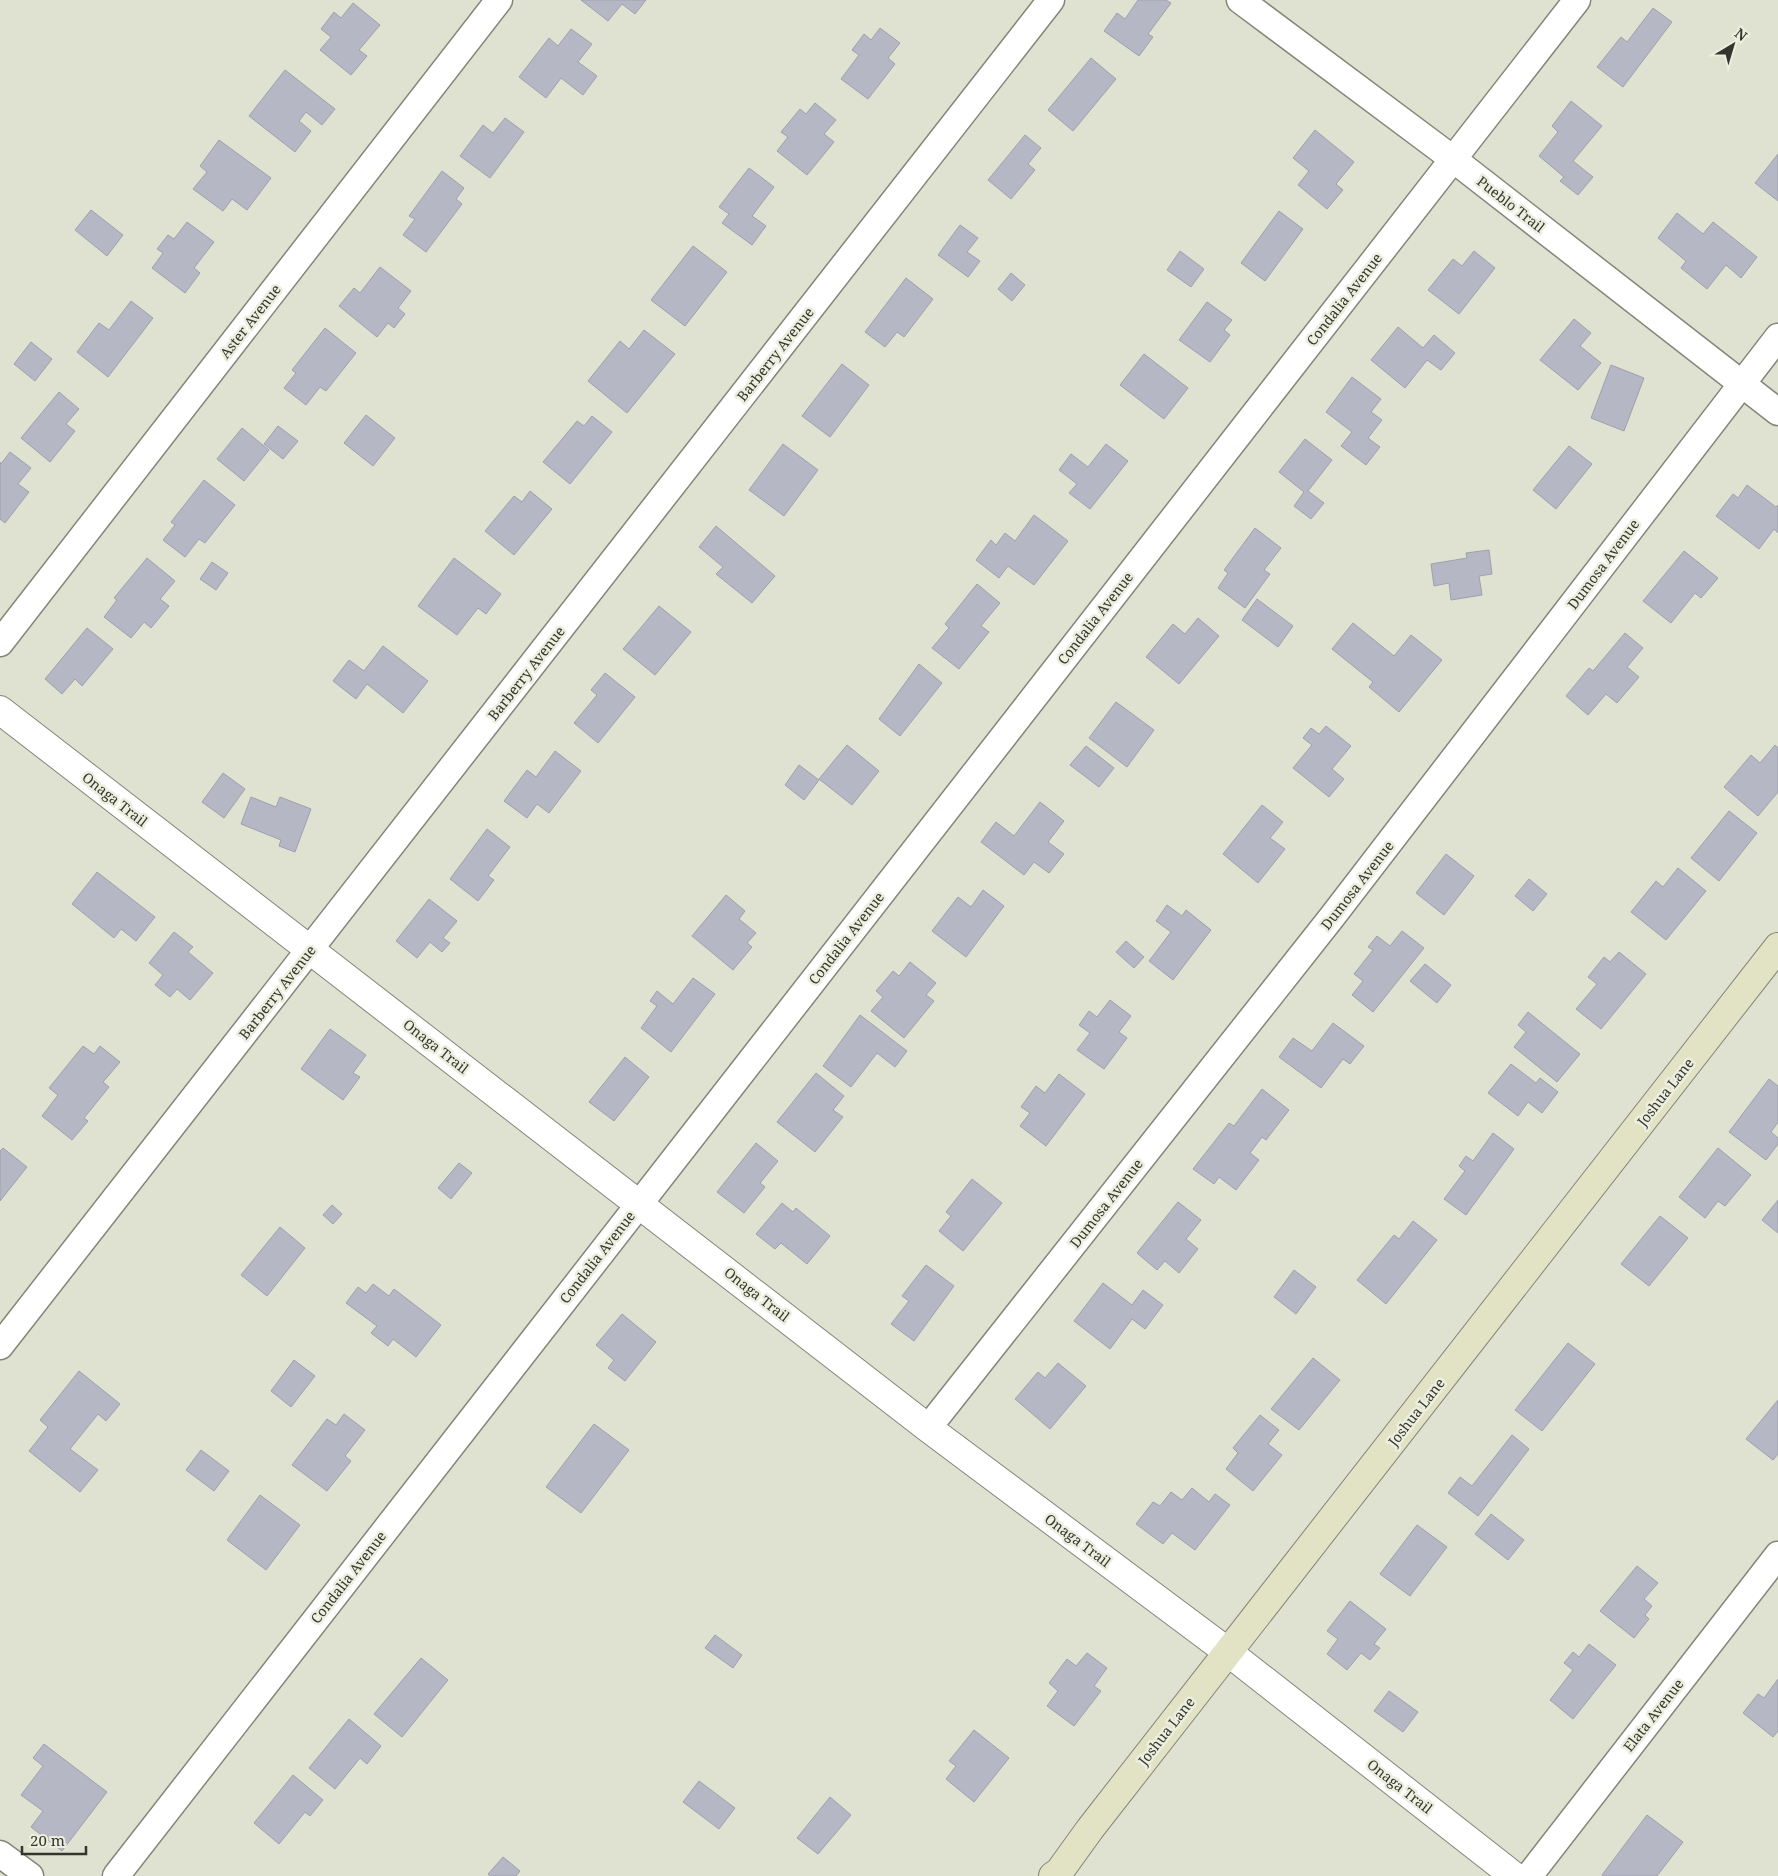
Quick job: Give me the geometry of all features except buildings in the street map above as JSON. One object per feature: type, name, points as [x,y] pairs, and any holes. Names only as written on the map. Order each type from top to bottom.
[{"type":"main road","name":"Joshua Lane","points":[[1053,1876],[1059,1872],[1090,1829],[1778,947]]},
{"type":"street","name":"Aster Avenue","points":[[0,643],[499,0]]},
{"type":"street","name":"Barberry Avenue","points":[[0,1346],[1052,0]]},
{"type":"street","name":"Pueblo Trail","points":[[1240,0],[1453,159],[1778,412]]},
{"type":"street","name":"Condalia Avenue","points":[[116,1876],[1577,0]]},
{"type":"street","name":"Dumosa Avenue","points":[[928,1428],[1332,917],[1778,337]]},
{"type":"street","name":"Onaga Trail","points":[[0,710],[928,1428],[1228,1652],[1514,1876]]},
{"type":"street","name":"Elata Avenue","points":[[1528,1876],[1778,1555]]},
{"type":"street","points":[[0,1854],[30,1876]]}]
